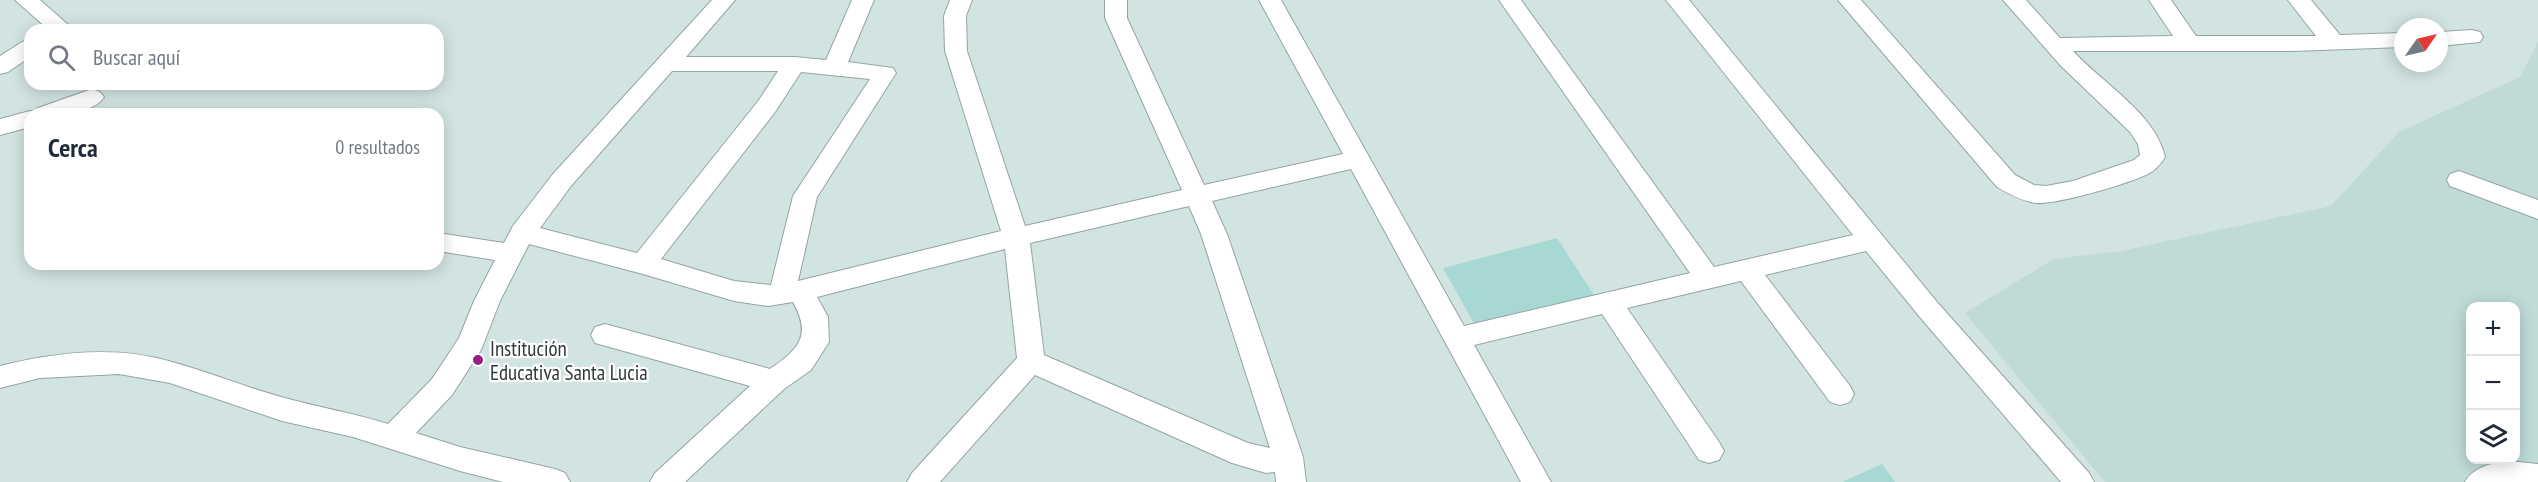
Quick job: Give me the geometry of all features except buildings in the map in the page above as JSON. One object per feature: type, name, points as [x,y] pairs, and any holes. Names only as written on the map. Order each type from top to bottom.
[{"type":"street","points":[[26,0],[54,24]]},
{"type":"street","points":[[394,437],[442,387],[465,351],[516,243],[562,180],[724,0]]},
{"type":"street","points":[[834,68],[863,0]]},
{"type":"street","points":[[922,482],[1031,361],[1016,237],[956,51],[955,16],[961,0]]},
{"type":"street","points":[[1116,0],[1116,18],[1214,234],[1290,470]]},
{"type":"street","points":[[1270,0],[1536,482]]},
{"type":"street","points":[[1510,0],[1708,279]]},
{"type":"street","points":[[1677,0],[1928,309],[2079,482]]},
{"type":"street","points":[[1849,0],[2006,181],[2022,190],[2037,195],[2053,194],[2143,166],[2153,158],[2150,142],[2138,126],[2069,62],[2014,0]]},
{"type":"street","points":[[2160,0],[2189,43]]},
{"type":"street","points":[[2299,0],[2334,43]]},
{"type":"street","points":[[2448,39],[2472,38]]},
{"type":"street","points":[[2054,45],[2394,40]]},
{"type":"street","points":[[0,67],[24,51]]},
{"type":"street","points":[[664,482],[774,381],[801,362],[815,342],[815,317],[791,293],[794,234],[805,196],[885,73],[795,64],[665,64]]},
{"type":"street","points":[[643,264],[766,106],[795,64]]},
{"type":"street","points":[[64,108],[94,98]]},
{"type":"street","points":[[0,127],[24,121]]},
{"type":"street","points":[[444,242],[516,243],[643,264],[734,291],[768,296],[791,293],[1016,237],[1358,159]]},
{"type":"street","points":[[2459,180],[2538,210]]},
{"type":"street","points":[[1457,338],[1872,240]]},
{"type":"street","points":[[1747,270],[1840,394]]},
{"type":"street","points":[[1608,302],[1709,451]]},
{"type":"street","points":[[606,335],[774,381]]},
{"type":"street","points":[[1031,361],[1242,454],[1290,470]]},
{"type":"street","points":[[0,377],[40,367],[119,363],[170,372],[282,410],[353,425],[460,459],[555,482]]},
{"type":"street","points":[[2480,482],[2491,475],[2527,474],[2538,477]]},
{"type":"shaded area","points":[[2538,42],[2538,482],[2105,482],[1965,313],[2054,259],[2121,251],[2331,206],[2399,132],[2520,77]]},
{"type":"shaded area","points":[[1557,238],[1594,295],[1476,327],[1443,268]]},
{"type":"shaded area","points":[[1882,464],[1895,482],[1842,482]]},
{"type":"place","name":"Institución Educativa Santa Lucia","points":[[478,360]]}]
